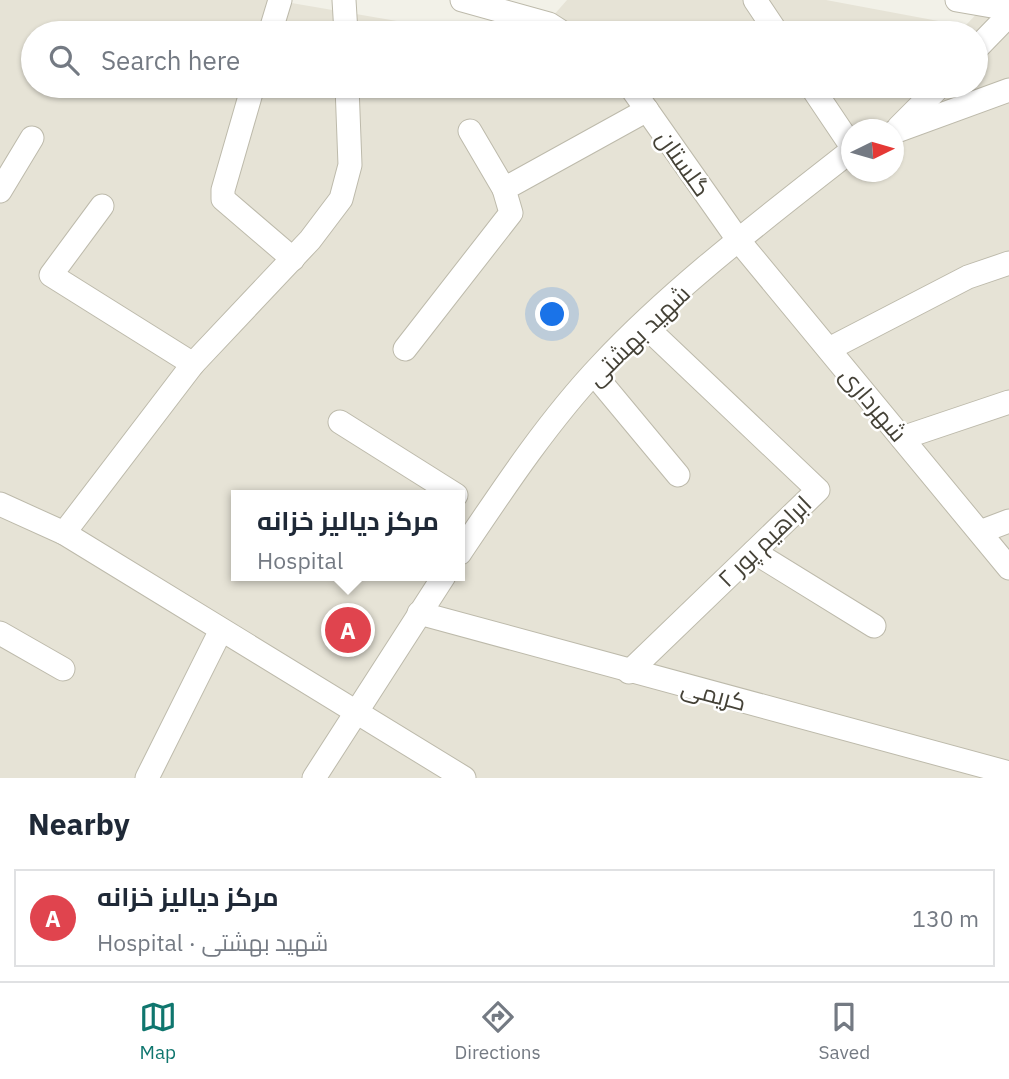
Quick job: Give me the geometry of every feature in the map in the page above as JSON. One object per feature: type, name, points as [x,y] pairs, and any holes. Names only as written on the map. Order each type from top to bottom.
[{"type":"street","points":[[274,21],[280,0]]},
{"type":"street","points":[[344,0],[345,21]]},
{"type":"street","points":[[462,0],[538,21]]},
{"type":"street","points":[[755,0],[769,21]]},
{"type":"street","points":[[957,0],[1009,9]]},
{"type":"street","points":[[988,37],[1009,15]]},
{"type":"street","points":[[988,98],[1009,90]]},
{"type":"street","points":[[249,98],[222,190],[223,199],[293,259]]},
{"type":"street","points":[[64,533],[193,364],[293,259],[341,199],[350,165],[347,98]]},
{"type":"street","name":"گلستان","points":[[638,98],[739,241]]},
{"type":"street","points":[[819,98],[841,132]]},
{"type":"street","points":[[904,122],[928,98]]},
{"type":"street","points":[[904,128],[987,98]]},
{"type":"street","points":[[504,188],[647,110]]},
{"type":"street","points":[[405,349],[511,213],[504,188],[470,131]]},
{"type":"street","points":[[0,191],[6,168],[32,138]]},
{"type":"street","name":"شهید بهشتی","points":[[465,545],[594,374],[644,325],[739,241],[841,158]]},
{"type":"street","points":[[102,206],[51,275],[193,364]]},
{"type":"street","name":"شهرداری","points":[[739,241],[1009,568]]},
{"type":"street","points":[[829,349],[968,277],[1009,263]]},
{"type":"street","name":"ابراهیم پور ۲","points":[[629,672],[818,490],[644,325]]},
{"type":"street","points":[[594,374],[678,475]]},
{"type":"street","points":[[902,438],[1009,402]]},
{"type":"street","points":[[340,422],[448,490]]},
{"type":"street","points":[[465,500],[486,514]]},
{"type":"street","points":[[0,505],[64,533],[464,778]]},
{"type":"street","points":[[980,532],[1009,522]]},
{"type":"street","points":[[754,551],[874,626]]},
{"type":"street","points":[[314,778],[441,581]]},
{"type":"street","name":"کریمی","points":[[419,613],[1009,773]]},
{"type":"street","points":[[147,778],[221,630]]},
{"type":"street","points":[[0,633],[63,669]]},
{"type":"shaded area","points":[[0,0],[274,0],[397,21],[21,21],[21,98],[988,98],[988,21],[970,21],[990,0],[1009,0],[1009,778],[0,778]]},
{"type":"shaded area","points":[[567,0],[826,0],[938,21],[549,21]]},
{"type":"place","name":"مرکز دیالیز خزانه","points":[[348,630]]}]
